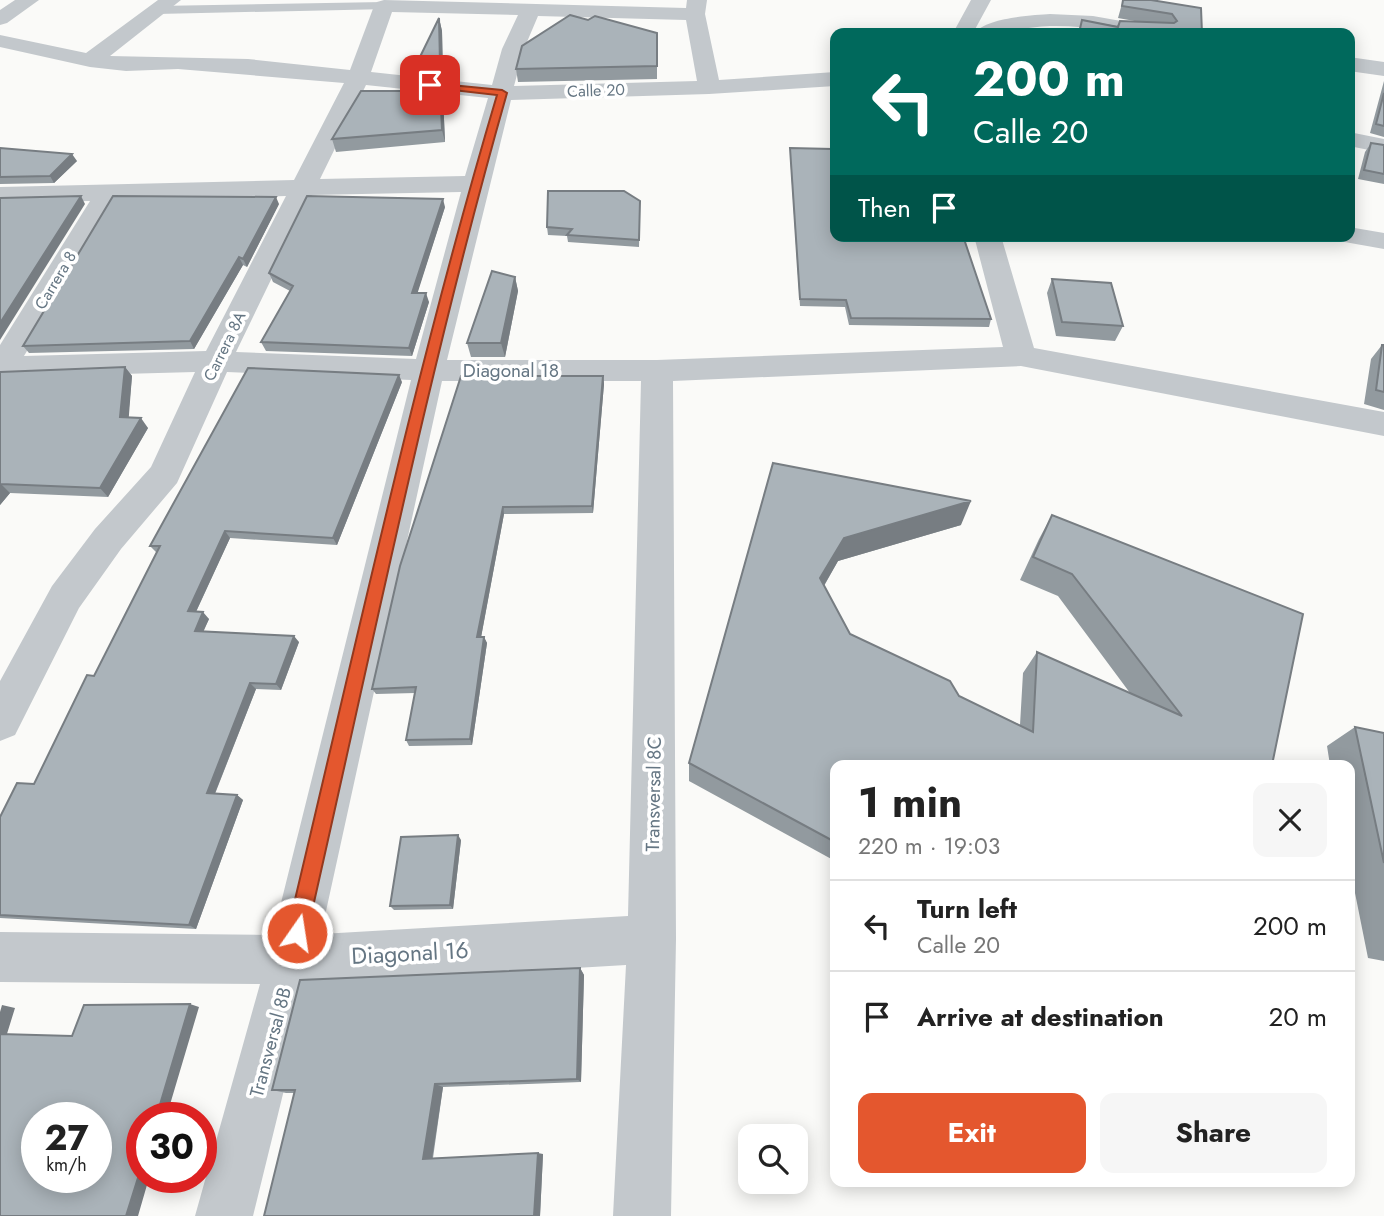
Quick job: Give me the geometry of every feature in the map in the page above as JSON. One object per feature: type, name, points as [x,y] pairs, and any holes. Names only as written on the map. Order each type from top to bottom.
[{"type":"street","points":[[0,19],[29,0]]},
{"type":"street","points":[[966,28],[981,0]]},
{"type":"street","points":[[90,60],[164,5]]},
{"type":"street","points":[[384,6],[531,9],[696,7],[709,87]]},
{"type":"street","name":"Carrera 8A","points":[[0,722],[65,597],[108,539],[164,474],[216,361],[358,78],[384,6]]},
{"type":"street","name":"Transversal 8B","points":[[225,1216],[291,960],[429,370],[476,184],[513,50],[531,9]]},
{"type":"street","points":[[1001,28],[1029,19],[1079,20],[1128,28]]},
{"type":"street","name":"Calle 20","points":[[0,41],[90,60],[126,64],[178,62],[248,66],[502,93],[709,87],[830,79]]},
{"type":"street","points":[[1355,65],[1384,69]]},
{"type":"street","points":[[1355,140],[1384,146]]},
{"type":"street","points":[[0,195],[476,184]]},
{"type":"street","name":"Carrera 8","points":[[1,368],[107,194]]},
{"type":"street","points":[[1355,236],[1384,241]]},
{"type":"street","points":[[989,242],[1021,356]]},
{"type":"street","name":"Diagonal 18","points":[[1,368],[216,361],[429,370],[657,371],[1021,356],[1384,424]]},
{"type":"street","name":"Transversal 8C","points":[[642,1216],[652,939],[657,371]]},
{"type":"street","name":"Diagonal 16","points":[[0,957],[291,960],[652,939]]},
{"type":"lane","points":[[164,5],[384,6]]},
{"type":"building","points":[[1123,0],[1151,0],[1201,8],[1202,28],[1080,28],[1082,20],[1118,27],[1120,21],[1177,21],[1172,14],[1122,6]]},
{"type":"building","points":[[570,15],[588,20],[595,16],[657,33],[657,66],[516,69],[522,46]]},
{"type":"building","points":[[439,18],[440,63],[418,61]]},
{"type":"building","points":[[410,80],[440,83],[442,130],[332,139],[361,91],[405,91]]},
{"type":"building","points":[[1384,93],[1384,126],[1376,124]]},
{"type":"building","points":[[1371,143],[1384,145],[1384,174],[1364,170]]},
{"type":"building","points":[[0,148],[72,154],[50,176],[0,177]]},
{"type":"building","points":[[790,148],[830,149],[830,242],[965,242],[991,319],[851,318],[846,300],[800,299]]},
{"type":"building","points":[[548,191],[624,191],[640,201],[639,240],[567,235],[572,229],[547,227]]},
{"type":"building","points":[[81,196],[0,323],[0,198]]},
{"type":"building","points":[[113,196],[276,197],[243,259],[239,257],[190,341],[23,346]]},
{"type":"building","points":[[307,196],[443,199],[412,293],[426,293],[409,348],[261,342],[293,286],[269,273]]},
{"type":"building","points":[[492,271],[515,277],[501,343],[467,343]]},
{"type":"building","points":[[1052,279],[1111,283],[1123,326],[1062,322]]},
{"type":"building","points":[[1384,345],[1384,392],[1376,390]]},
{"type":"building","points":[[125,367],[120,417],[141,418],[100,488],[0,485],[0,372]]},
{"type":"building","points":[[248,368],[399,375],[333,538],[225,531],[188,611],[203,612],[195,631],[294,636],[276,684],[250,683],[207,793],[237,795],[189,925],[0,915],[0,817],[17,783],[34,784],[87,675],[94,676],[160,546],[150,546]]},
{"type":"building","points":[[461,376],[603,376],[592,506],[503,507],[477,637],[484,637],[470,739],[406,740],[416,687],[372,689],[400,566]]},
{"type":"building","points":[[773,463],[971,501],[844,538],[820,578],[850,634],[950,681],[959,696],[1033,732],[1037,652],[1182,716],[1072,574],[1033,557],[1052,515],[1303,614],[1273,760],[830,760],[830,839],[689,763]]},
{"type":"building","points":[[1355,727],[1384,733],[1384,863]]},
{"type":"building","points":[[458,835],[450,905],[390,906],[401,837]]},
{"type":"building","points":[[580,968],[577,1079],[435,1084],[423,1159],[538,1153],[534,1216],[264,1216],[295,1090],[272,1090],[300,980]]},
{"type":"building","points":[[190,1004],[161,1102],[126,1102],[126,1193],[133,1193],[126,1216],[0,1216],[0,1034],[72,1036],[84,1005]]},
{"type":"route","points":[[297,933],[429,370],[502,93],[430,85]]}]
